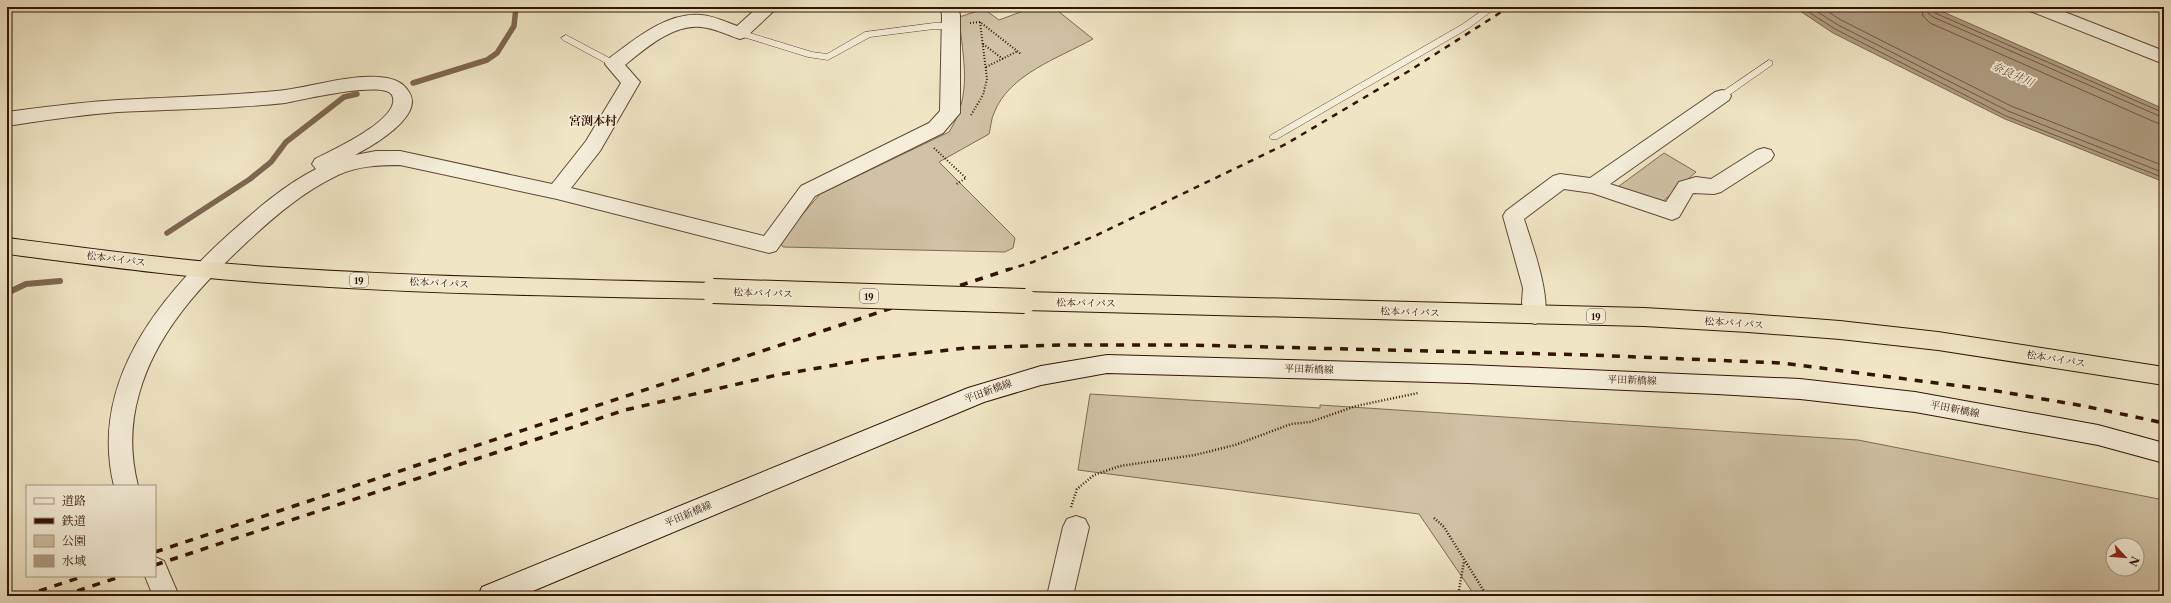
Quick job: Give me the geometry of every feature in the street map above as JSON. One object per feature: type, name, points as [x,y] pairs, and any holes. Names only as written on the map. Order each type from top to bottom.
[{"type":"highway","name":"松本バイパス","points":[[7,246],[204,270],[304,277],[504,286],[1535,316],[1644,317],[1840,330],[1938,341],[2164,376]]},
{"type":"street","points":[[558,192],[593,146],[631,82],[614,64],[653,35],[681,23],[700,20],[740,33],[769,7]]},
{"type":"street","points":[[2036,7],[2164,58]]},
{"type":"street","points":[[126,485],[122,474],[118,447],[126,398],[137,367],[152,338],[171,308],[204,270],[274,204],[301,185],[328,171],[368,159],[386,157],[400,158],[558,192],[769,245],[808,191],[927,142],[936,128],[950,113],[950,16]]},
{"type":"street","points":[[7,119],[90,108],[303,94],[361,83],[382,82],[397,89],[402,96],[402,109],[391,124],[309,172],[301,185]]},
{"type":"street","points":[[1593,186],[1722,96]]},
{"type":"street","points":[[1535,316],[1533,302],[1534,288],[1513,216],[1560,181],[1593,186],[1672,212],[1683,189],[1694,183],[1714,187],[1764,155]]},
{"type":"street","name":"平田新橋線","points":[[491,596],[976,395],[1011,382],[1064,370],[1107,364],[1461,373],[1800,389],[1915,402],[2098,435],[2164,453]]},
{"type":"street","points":[[1060,596],[1076,527]]},
{"type":"street","points":[[156,571],[166,596]]},
{"type":"lane","points":[[1274,136],[1466,26],[1493,7]]},
{"type":"lane","points":[[740,33],[810,55],[828,57],[868,34],[934,26],[950,16]]},
{"type":"lane","points":[[566,38],[614,64]]},
{"type":"lane","points":[[1722,96],[1769,63]]},
{"type":"path","points":[[969,117],[983,95],[987,79],[980,22],[1021,54]]},
{"type":"path","points":[[983,44],[1003,59]]},
{"type":"path","points":[[986,68],[1018,51]]},
{"type":"path","points":[[927,142],[938,145]]},
{"type":"path","points":[[927,142],[966,178],[955,185]]},
{"type":"path","points":[[1076,527],[1071,510],[1077,489],[1094,476],[1120,466],[1195,455],[1236,445],[1291,424],[1310,422],[1356,406],[1419,393]]},
{"type":"path","points":[[1434,518],[1444,528],[1487,596]]},
{"type":"path","points":[[1458,596],[1464,561]]},
{"type":"green space","points":[[1034,7],[1053,7],[1093,39],[1036,68],[1023,77],[1001,99],[993,115],[989,134],[939,162],[1015,238],[1013,248],[1005,252],[783,247],[779,242],[820,194],[949,132],[961,104],[964,90],[964,62],[959,17],[984,9],[999,20]]},
{"type":"green space","points":[[1664,153],[1696,172],[1661,203],[1615,189]]},
{"type":"green space","points":[[1090,394],[1320,408],[1320,405],[1858,440],[2164,500],[2164,596],[1475,596],[1419,514],[1078,470]]},
{"type":"water","name":"奈良井川","points":[[1794,7],[1932,7],[2164,109],[2164,182],[2005,119],[1833,33]]},
{"type":"waterway","points":[[413,83],[487,60],[497,53],[514,26],[516,7]]},
{"type":"waterway","points":[[167,233],[250,179],[271,162],[286,142],[344,97],[357,94]]},
{"type":"waterway","points":[[7,293],[26,284],[60,281]]},
{"type":"railway","points":[[1007,270],[1033,262],[1097,235],[1286,144],[1409,71],[1509,7]]},
{"type":"railway","points":[[156,552],[1010,269]]},
{"type":"railway","points":[[156,565],[625,410],[777,375],[877,358],[966,348],[1060,345],[1188,345],[1590,355],[1782,363],[1991,390],[2084,406],[2164,423]]},
{"type":"railway","points":[[24,596],[81,577]]},
{"type":"railway","points":[[62,596],[119,577]]},
{"type":"district","name":"宮渕本村","points":[[593,120]]}]
